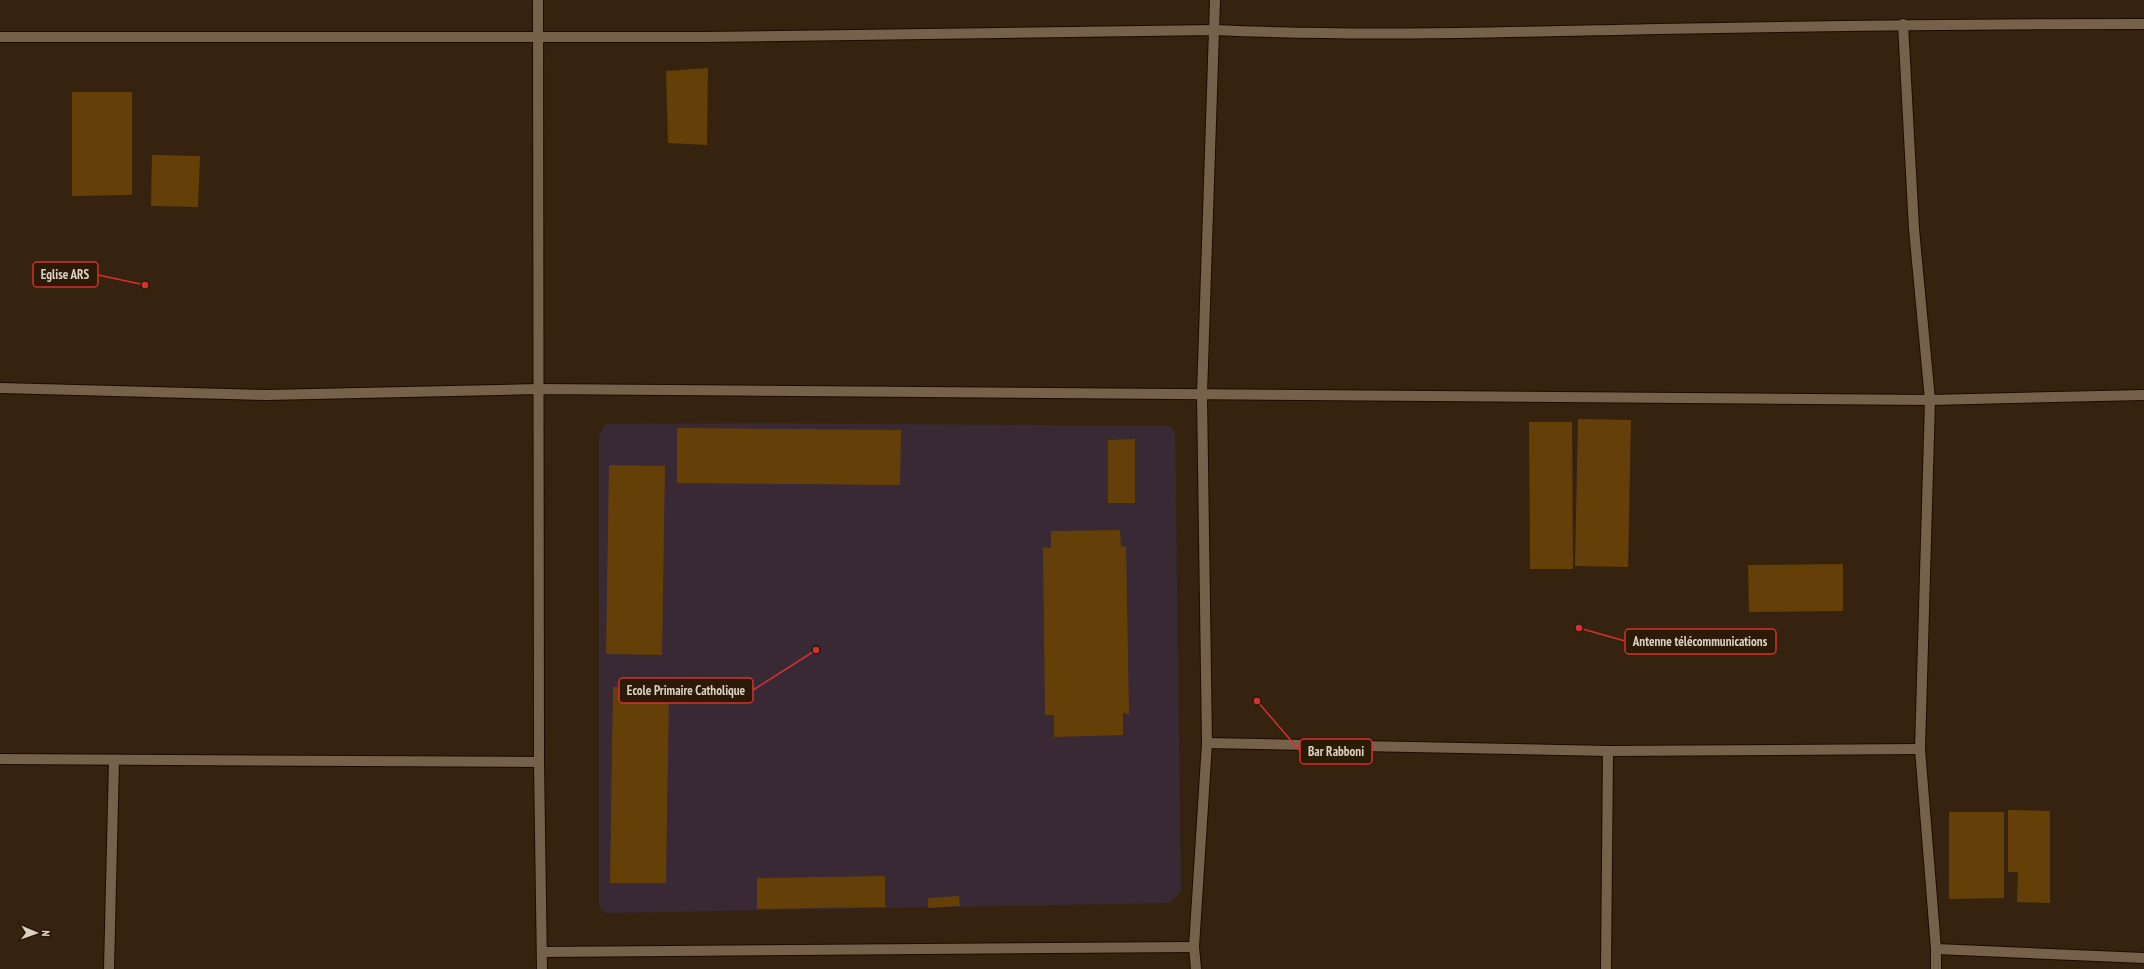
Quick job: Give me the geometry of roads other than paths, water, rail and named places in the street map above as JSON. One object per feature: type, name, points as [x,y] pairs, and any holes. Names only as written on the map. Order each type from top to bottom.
[{"type":"street","points":[[538,0],[540,389],[539,762],[542,969]]},
{"type":"street","points":[[1196,969],[1194,947],[1207,743],[1202,395],[1215,0]]},
{"type":"street","points":[[0,37],[704,37],[1215,30],[1300,34],[1409,34],[1903,24],[2144,24]]},
{"type":"street","points":[[1903,24],[1914,229],[1930,400],[1920,749],[1936,949],[1936,969]]},
{"type":"street","points":[[0,388],[266,395],[540,389],[1930,400],[2144,395]]},
{"type":"street","points":[[1207,743],[1608,751],[1920,749]]},
{"type":"street","points":[[1606,969],[1608,751]]},
{"type":"street","points":[[0,760],[539,762]]},
{"type":"street","points":[[110,969],[114,760]]},
{"type":"street","points":[[542,952],[1194,947]]},
{"type":"street","points":[[1936,949],[2144,958]]},
{"type":"place","name":"Eglise ARS","points":[[145,285]]},
{"type":"place","name":"Antenne télécommunications","points":[[1579,628]]},
{"type":"place","name":"Ecole Primaire Catholique","points":[[816,650]]},
{"type":"place","name":"Bar Rabboni","points":[[1257,701]]}]
